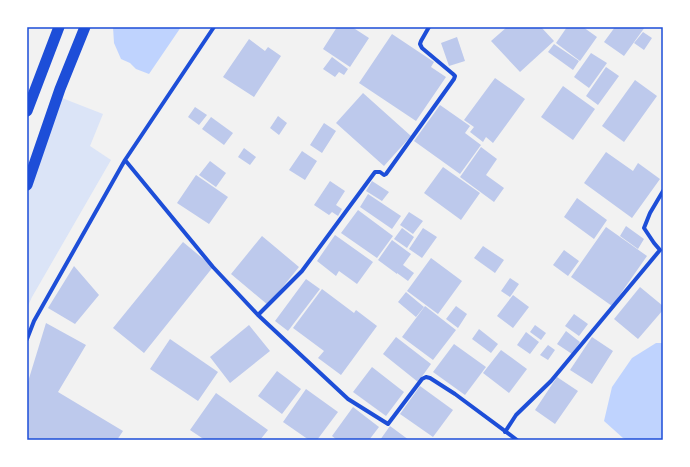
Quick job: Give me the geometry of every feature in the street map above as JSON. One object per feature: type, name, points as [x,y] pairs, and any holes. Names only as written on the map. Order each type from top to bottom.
[{"type":"highway","points":[[27,111],[59,27]]},
{"type":"highway","points":[[27,185],[60,89],[84,27]]},
{"type":"street","points":[[27,339],[34,321],[124,160],[214,27]]},
{"type":"street","points":[[258,315],[302,271],[375,172],[380,172],[384,175],[386,174],[454,79],[455,76],[453,74],[422,48],[420,44],[428,27]]},
{"type":"street","points":[[124,160],[213,267],[258,315],[348,399],[385,424],[388,424],[422,379],[426,377],[455,394],[517,440]]},
{"type":"street","points":[[505,432],[516,415],[551,381],[661,251],[654,244],[644,228],[650,213],[663,191]]},
{"type":"shaded area","points":[[62,98],[103,114],[90,146],[111,160],[27,308],[27,196]]},
{"type":"water","points":[[113,27],[181,27],[149,74],[136,69],[130,63],[121,59],[114,43]]},
{"type":"water","points":[[656,343],[663,343],[663,440],[627,440],[604,421],[612,387],[632,358]]},
{"type":"building","points":[[337,27],[352,27],[369,38],[350,67],[323,49]]},
{"type":"building","points":[[507,27],[541,27],[554,41],[520,72],[491,41]]},
{"type":"building","points":[[567,27],[583,27],[597,37],[580,61],[556,43]]},
{"type":"building","points":[[615,27],[645,27],[624,56],[604,42]]},
{"type":"building","points":[[643,32],[652,38],[644,50],[634,43]]},
{"type":"building","points":[[392,34],[434,62],[431,67],[446,77],[416,121],[359,83]]},
{"type":"building","points":[[457,37],[465,61],[449,66],[441,43]]},
{"type":"building","points":[[249,39],[265,51],[268,47],[281,56],[254,97],[223,77]]},
{"type":"building","points":[[554,44],[579,61],[573,70],[548,52]]},
{"type":"building","points":[[591,53],[607,63],[589,88],[574,77]]},
{"type":"building","points":[[332,57],[348,69],[344,75],[339,72],[335,77],[323,69]]},
{"type":"building","points":[[606,67],[619,76],[598,105],[586,96]]},
{"type":"building","points":[[495,78],[525,99],[493,143],[486,137],[483,142],[470,132],[474,127],[464,120]]},
{"type":"building","points":[[635,80],[657,96],[624,142],[602,126]]},
{"type":"building","points":[[563,86],[595,109],[573,140],[541,117]]},
{"type":"building","points":[[363,93],[411,136],[384,166],[336,123]]},
{"type":"building","points":[[440,105],[470,126],[465,133],[481,145],[460,174],[414,141]]},
{"type":"building","points":[[195,107],[207,115],[199,125],[188,117]]},
{"type":"building","points":[[278,116],[287,123],[279,135],[270,128]]},
{"type":"building","points":[[211,117],[233,133],[224,145],[202,129]]},
{"type":"building","points":[[324,123],[336,131],[322,153],[310,145]]},
{"type":"building","points":[[481,147],[497,159],[486,175],[504,188],[494,202],[460,177]]},
{"type":"building","points":[[244,148],[256,157],[250,165],[238,157]]},
{"type":"building","points":[[302,151],[317,161],[305,180],[289,170]]},
{"type":"building","points":[[606,152],[633,171],[638,163],[660,179],[632,218],[584,183]]},
{"type":"building","points":[[210,161],[226,173],[216,187],[199,175]]},
{"type":"building","points":[[443,167],[480,193],[461,220],[424,193]]},
{"type":"building","points":[[196,175],[228,197],[209,224],[177,203]]},
{"type":"building","points":[[330,181],[345,191],[336,205],[342,209],[338,216],[332,212],[329,215],[314,205]]},
{"type":"building","points":[[372,181],[389,192],[382,201],[366,191]]},
{"type":"building","points":[[368,194],[401,216],[392,229],[360,207]]},
{"type":"building","points":[[577,198],[607,220],[594,239],[564,217]]},
{"type":"building","points":[[358,210],[393,236],[377,258],[341,233]]},
{"type":"building","points":[[409,212],[423,221],[413,234],[400,225]]},
{"type":"building","points":[[626,226],[644,239],[638,249],[620,236]]},
{"type":"building","points":[[606,227],[647,256],[612,306],[571,277]]},
{"type":"building","points":[[402,228],[414,237],[407,248],[394,239]]},
{"type":"building","points":[[423,228],[437,237],[422,258],[409,249]]},
{"type":"building","points":[[335,235],[373,262],[357,284],[339,271],[336,276],[317,261]]},
{"type":"building","points":[[262,236],[299,267],[268,305],[231,274]]},
{"type":"building","points":[[392,240],[411,254],[403,265],[414,273],[408,281],[378,260]]},
{"type":"building","points":[[183,242],[213,267],[144,353],[113,328]]},
{"type":"building","points":[[483,246],[504,260],[495,273],[474,258]]},
{"type":"building","points":[[564,250],[579,261],[568,276],[553,265]]},
{"type":"building","points":[[431,258],[462,281],[438,314],[407,291]]},
{"type":"building","points":[[74,266],[99,295],[75,324],[48,308]]},
{"type":"building","points":[[510,278],[519,284],[510,297],[501,291]]},
{"type":"building","points":[[306,279],[320,289],[288,331],[275,321]]},
{"type":"building","points":[[640,287],[663,306],[663,310],[638,339],[614,319]]},
{"type":"building","points":[[322,289],[354,313],[356,310],[377,326],[341,375],[318,358],[324,351],[293,328]]},
{"type":"building","points":[[406,292],[424,307],[416,317],[398,302]]},
{"type":"building","points":[[513,295],[529,307],[513,328],[497,316]]},
{"type":"building","points":[[425,306],[456,330],[433,360],[402,337]]},
{"type":"building","points":[[456,306],[467,314],[458,328],[446,319]]},
{"type":"building","points":[[574,314],[588,324],[579,336],[565,326]]},
{"type":"building","points":[[46,323],[86,345],[58,392],[123,431],[117,440],[27,439],[27,385]]},
{"type":"building","points":[[249,325],[270,351],[230,383],[210,357]]},
{"type":"building","points":[[535,325],[546,333],[541,340],[530,332]]},
{"type":"building","points":[[479,329],[498,344],[491,353],[472,339]]},
{"type":"building","points":[[566,331],[580,342],[572,354],[557,344]]},
{"type":"building","points":[[526,332],[539,342],[530,354],[517,345]]},
{"type":"building","points":[[396,337],[431,364],[418,382],[383,354]]},
{"type":"building","points":[[592,337],[613,351],[592,384],[570,370]]},
{"type":"building","points":[[170,339],[218,372],[198,401],[150,369]]},
{"type":"building","points":[[454,344],[486,367],[465,395],[433,372]]},
{"type":"building","points":[[548,345],[555,350],[548,360],[540,355]]},
{"type":"building","points":[[501,350],[527,369],[509,393],[483,373]]},
{"type":"building","points":[[372,367],[404,392],[386,416],[353,392]]},
{"type":"building","points":[[277,371],[301,389],[282,414],[258,396]]},
{"type":"building","points":[[557,377],[578,391],[555,424],[535,410]]},
{"type":"building","points":[[420,386],[453,410],[433,437],[400,414]]},
{"type":"building","points":[[306,389],[338,412],[317,440],[309,440],[283,422]]},
{"type":"building","points":[[216,393],[268,430],[260,440],[205,440],[190,430]]},
{"type":"building","points":[[353,407],[379,427],[369,440],[337,440],[332,436]]},
{"type":"building","points":[[390,426],[409,440],[380,440]]}]
